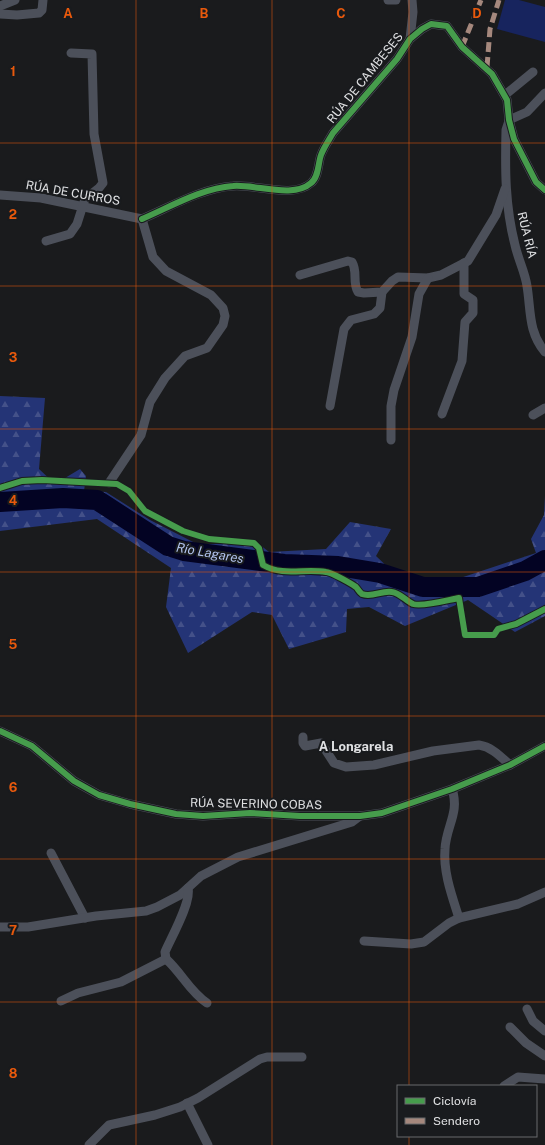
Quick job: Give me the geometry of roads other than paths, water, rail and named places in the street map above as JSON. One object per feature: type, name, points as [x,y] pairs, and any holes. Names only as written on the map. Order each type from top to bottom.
[{"type":"street","points":[[0,6],[15,0]]},
{"type":"street","points":[[0,14],[17,15],[39,13],[42,10],[43,0]]},
{"type":"street","points":[[388,0],[396,0]]},
{"type":"street","name":"RÚA DE CAMBESES","points":[[410,39],[413,12],[412,0]]},
{"type":"street","name":"RÚA DE CAMBESES","points":[[142,219],[207,191],[225,186],[236,185],[288,190],[306,187],[316,177],[323,150],[333,133],[397,59],[410,39],[431,24],[447,26],[462,47],[490,71],[505,95],[514,139],[536,182],[545,190]]},
{"type":"street","points":[[46,241],[70,234],[77,224],[85,199],[103,183],[103,176],[94,134],[92,54],[71,53]]},
{"type":"street","points":[[505,95],[533,72]]},
{"type":"street","points":[[509,120],[527,112],[545,93]]},
{"type":"street","name":"RÚA RÍA","points":[[509,120],[506,130],[505,189],[515,246],[524,270],[530,321],[539,345],[545,352]]},
{"type":"street","points":[[330,406],[344,329],[351,320],[374,314],[380,308],[382,292],[398,277],[428,278],[441,275],[468,261],[496,215],[505,189]]},
{"type":"street","name":"RÚA DE CURROS","points":[[0,195],[41,198],[142,219]]},
{"type":"street","points":[[109,483],[141,435],[150,402],[165,378],[185,356],[206,348],[223,325],[225,316],[223,308],[211,295],[166,272],[153,257],[142,219]]},
{"type":"street","points":[[300,275],[348,261],[352,262],[356,267],[354,286],[358,292],[382,292]]},
{"type":"street","points":[[442,414],[462,361],[464,322],[473,313],[473,300],[464,294],[464,263]]},
{"type":"street","points":[[391,440],[391,413],[394,390],[412,336],[419,294],[428,278]]},
{"type":"street","points":[[533,415],[545,408]]},
{"type":"street","name":"RÚA SEVERINO COBAS","points":[[0,731],[32,746],[85,788],[99,795],[130,804],[176,814],[203,816],[250,813],[300,816],[360,816],[382,813],[452,789],[510,765],[545,746]]},
{"type":"street","points":[[302,737],[302,743],[306,746],[321,743],[334,763],[346,767],[374,765],[433,751],[479,745],[486,746],[510,765]]},
{"type":"street","points":[[452,789],[456,799],[456,808],[445,846],[445,858],[446,873],[459,918]]},
{"type":"street","points":[[0,928],[28,927],[61,923],[84,918],[146,911],[157,908],[188,888],[201,876],[238,857],[352,822],[360,816]]},
{"type":"street","points":[[51,853],[84,918]]},
{"type":"street","points":[[188,888],[190,893],[185,908],[165,952],[166,959],[178,970],[198,997],[207,1003]]},
{"type":"street","points":[[364,941],[411,944],[424,942],[449,923],[459,918],[518,904],[545,892]]},
{"type":"street","points":[[61,1001],[78,993],[121,982],[166,959]]},
{"type":"street","points":[[527,1009],[533,1021],[545,1031]]},
{"type":"street","points":[[510,1027],[526,1043],[545,1056]]},
{"type":"street","points":[[89,1145],[109,1125],[155,1115],[187,1103],[260,1059],[267,1057],[302,1057]]},
{"type":"street","points":[[506,1085],[518,1077],[545,1079]]},
{"type":"street","points":[[187,1103],[208,1145]]},
{"type":"waterway","name":"Río Lagares","points":[[0,502],[63,498],[97,500],[168,546],[184,551],[284,564],[338,566],[380,573],[423,587],[478,587],[525,571],[545,560]]},
{"type":"district","name":"A Longarela","points":[[356,746]]}]
